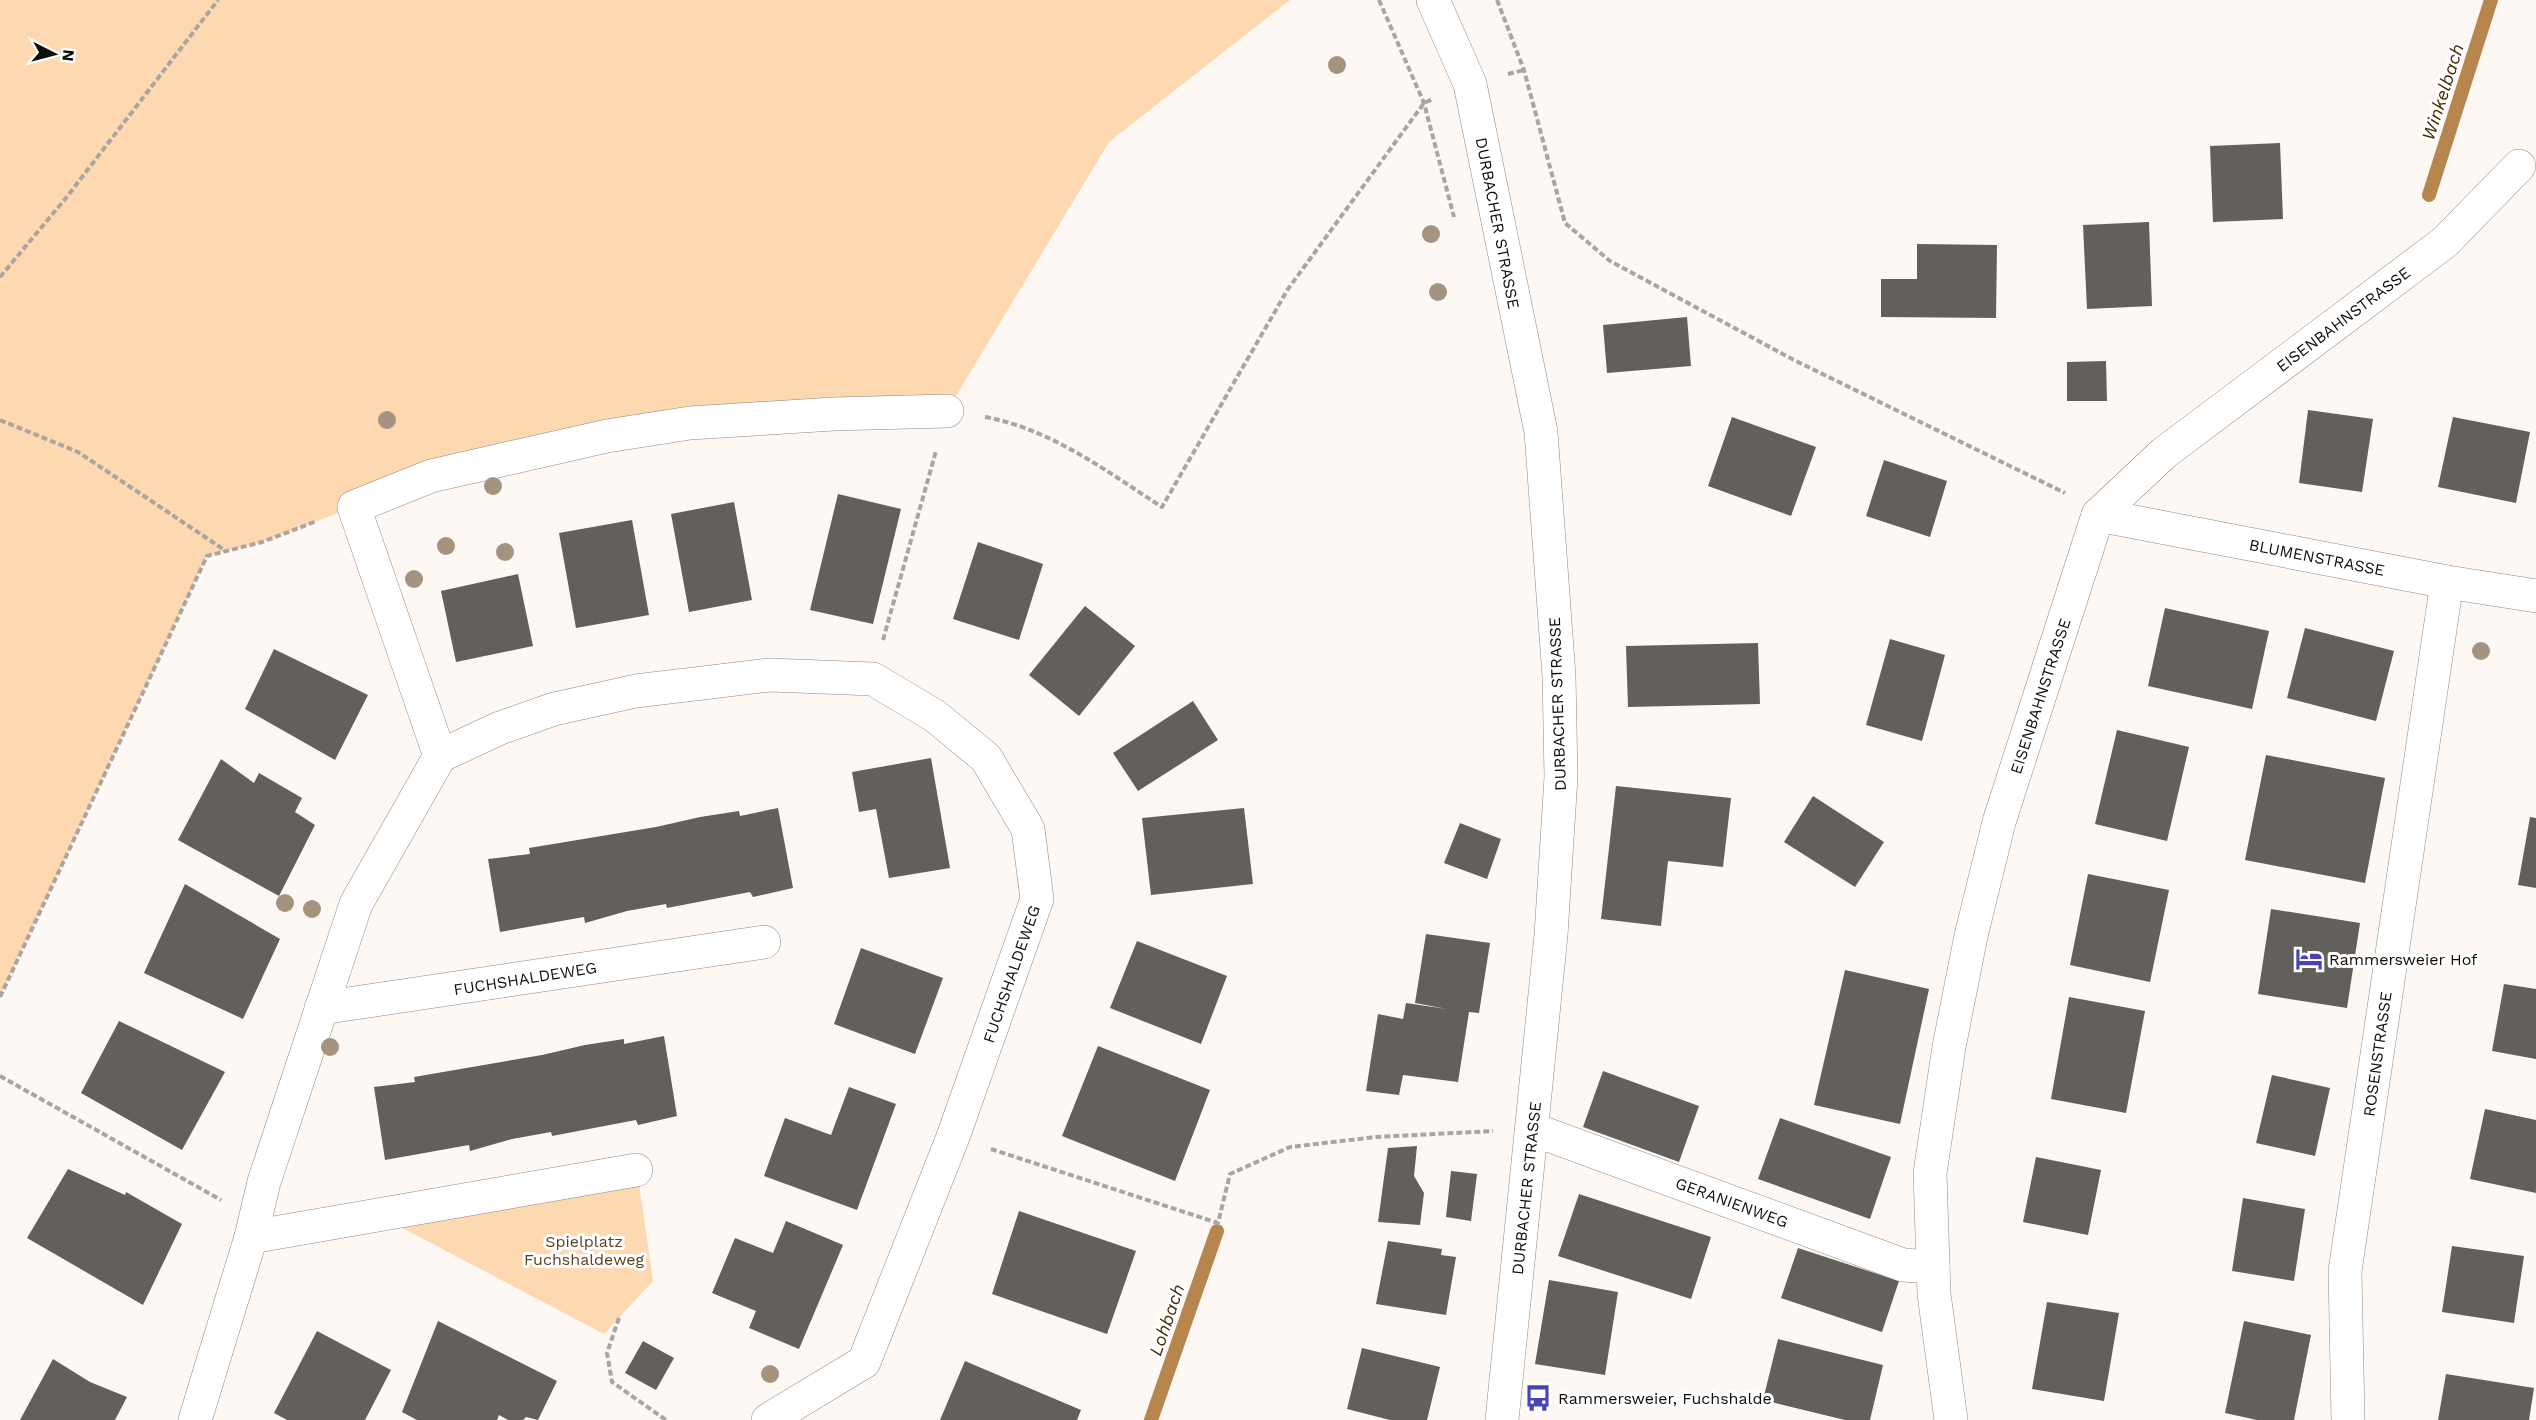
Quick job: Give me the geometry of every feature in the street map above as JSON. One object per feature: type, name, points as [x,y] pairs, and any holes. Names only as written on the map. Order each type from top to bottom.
[{"type":"street","name":"DURBACHER STRASSE","points":[[1433,0],[1470,84],[1541,432],[1560,676],[1561,777],[1551,935],[1502,1420]]},
{"type":"street","name":"EISENBAHNSTRASSE","points":[[1951,1420],[1934,1294],[1930,1173],[1949,1047],[1971,936],[1999,822],[2098,515],[2164,453],[2445,242],[2519,166]]},
{"type":"street","points":[[195,1420],[253,1228],[264,1182],[356,904],[440,756],[354,507],[432,476],[607,436],[690,423],[834,414],[947,411]]},
{"type":"street","name":"BLUMENSTRASSE","points":[[2098,515],[2447,582],[2536,596]]},
{"type":"street","name":"ROSENSTRASSE","points":[[2348,1420],[2345,1271],[2447,582]]},
{"type":"street","name":"FUCHSHALDEWEG","points":[[440,756],[500,728],[554,709],[636,691],[770,675],[873,679],[935,716],[986,758],[1028,829],[1037,899],[953,1137],[864,1362],[768,1420]]},
{"type":"street","name":"FUCHSHALDEWEG","points":[[321,1008],[764,942]]},
{"type":"street","name":"GERANIENWEG","points":[[1532,1129],[1903,1264],[1933,1267]]},
{"type":"street","points":[[253,1228],[636,1170]]},
{"type":"path","points":[[0,277],[66,198],[219,0]]},
{"type":"path","points":[[1379,0],[1424,103],[1454,218]]},
{"type":"path","points":[[1497,0],[1524,70],[1565,223],[1620,267],[1792,359],[2068,495],[2098,515]]},
{"type":"path","points":[[873,679],[947,411],[1007,421],[1069,447],[1162,507],[1288,289],[1424,103]]},
{"type":"path","points":[[0,420],[78,452],[227,551]]},
{"type":"path","points":[[0,997],[207,556],[262,542],[354,507]]},
{"type":"path","points":[[0,1076],[253,1228]]},
{"type":"path","points":[[953,1137],[1218,1223],[1230,1174],[1290,1147],[1376,1137],[1532,1129]]},
{"type":"path","points":[[619,1318],[607,1353],[612,1382],[666,1420]]},
{"type":"green space","points":[[0,0],[1290,0],[1109,142],[947,411],[690,423],[354,507],[262,542],[207,556],[0,997]]},
{"type":"green space","name":"Spielplatz Fuchshaldeweg","points":[[638,1177],[653,1281],[604,1334],[391,1222]]},
{"type":"building","points":[[2280,143],[2283,219],[2213,222],[2210,146]]},
{"type":"building","points":[[2149,222],[2152,306],[2087,309],[2083,225]]},
{"type":"building","points":[[1917,244],[1997,245],[1996,318],[1881,317],[1881,279],[1917,279]]},
{"type":"building","points":[[1687,317],[1691,366],[1607,373],[1603,325]]},
{"type":"building","points":[[2106,361],[2107,401],[2067,401],[2067,362]]},
{"type":"building","points":[[2308,410],[2373,419],[2362,492],[2299,483]]},
{"type":"building","points":[[1732,417],[1816,447],[1791,516],[1708,486]]},
{"type":"building","points":[[2453,417],[2530,432],[2516,503],[2438,487]]},
{"type":"building","points":[[1884,460],[1947,481],[1930,537],[1866,516]]},
{"type":"building","points":[[838,494],[901,509],[873,624],[810,610]]},
{"type":"building","points":[[734,502],[752,600],[689,612],[671,514]]},
{"type":"building","points":[[632,520],[649,615],[576,628],[559,533]]},
{"type":"building","points":[[978,542],[1043,564],[1019,640],[953,619]]},
{"type":"building","points":[[518,574],[533,646],[456,662],[441,591]]},
{"type":"building","points":[[1085,606],[1135,646],[1079,716],[1029,675]]},
{"type":"building","points":[[2165,608],[2269,631],[2252,709],[2148,686]]},
{"type":"building","points":[[2305,628],[2394,651],[2376,721],[2287,698]]},
{"type":"building","points":[[1890,639],[1945,655],[1922,741],[1866,725]]},
{"type":"building","points":[[1758,643],[1760,704],[1628,707],[1626,646]]},
{"type":"building","points":[[274,649],[368,695],[335,760],[245,709]]},
{"type":"building","points":[[1193,701],[1218,740],[1138,791],[1113,753]]},
{"type":"building","points":[[2117,730],[2189,747],[2167,841],[2095,824]]},
{"type":"building","points":[[2266,755],[2385,778],[2365,883],[2245,860]]},
{"type":"building","points":[[931,758],[950,868],[889,878],[876,809],[859,812],[852,772]]},
{"type":"building","points":[[221,759],[254,783],[259,773],[302,798],[295,812],[315,825],[279,896],[178,840]]},
{"type":"building","points":[[1616,786],[1731,798],[1723,867],[1668,861],[1661,926],[1601,919]]},
{"type":"building","points":[[1813,796],[1884,842],[1855,887],[1784,842]]},
{"type":"building","points":[[778,808],[793,888],[753,897],[750,892],[667,908],[666,904],[627,911],[585,923],[584,917],[500,932],[488,859],[530,854],[529,848],[656,827],[700,817],[739,811],[740,816]]},
{"type":"building","points":[[1244,808],[1253,884],[1151,895],[1142,818]]},
{"type":"building","points":[[2530,817],[2536,818],[2536,888],[2518,885]]},
{"type":"building","points":[[1460,823],[1501,839],[1487,879],[1444,863]]},
{"type":"building","points":[[2088,874],[2169,890],[2150,982],[2070,965]]},
{"type":"building","points":[[185,884],[280,939],[243,1019],[144,973]]},
{"type":"building","name":"Rammersweier Hof","points":[[2271,909],[2360,923],[2347,1008],[2258,994]]},
{"type":"building","points":[[1426,934],[1490,943],[1479,1013],[1469,1012],[1458,1082],[1403,1075],[1399,1095],[1366,1091],[1378,1014],[1403,1019],[1406,1003],[1447,1009],[1415,1003]]},
{"type":"building","points":[[1137,941],[1227,976],[1201,1044],[1110,1008]]},
{"type":"building","points":[[861,948],[943,978],[915,1054],[834,1024]]},
{"type":"building","points":[[1845,970],[1929,989],[1900,1124],[1814,1105]]},
{"type":"building","points":[[2504,984],[2536,989],[2536,1059],[2492,1051]]},
{"type":"building","points":[[2069,997],[2145,1011],[2126,1113],[2051,1099]]},
{"type":"building","points":[[119,1021],[225,1072],[182,1150],[81,1093]]},
{"type":"building","points":[[664,1036],[677,1116],[638,1125],[636,1120],[552,1136],[551,1132],[512,1139],[470,1151],[469,1145],[385,1160],[374,1087],[415,1082],[414,1077],[542,1055],[585,1045],[624,1039],[624,1044]]},
{"type":"building","points":[[1098,1046],[1210,1090],[1175,1181],[1062,1136]]},
{"type":"building","points":[[1603,1071],[1699,1106],[1679,1162],[1583,1127]]},
{"type":"building","points":[[2272,1075],[2330,1088],[2315,1156],[2256,1143]]},
{"type":"building","points":[[849,1087],[896,1104],[857,1210],[764,1176],[785,1118],[831,1135]]},
{"type":"building","points":[[2485,1109],[2536,1120],[2536,1193],[2470,1179]]},
{"type":"building","points":[[1780,1118],[1891,1157],[1870,1219],[1758,1179]]},
{"type":"building","points":[[1417,1146],[1414,1176],[1424,1193],[1420,1225],[1378,1222],[1388,1148]]},
{"type":"building","points":[[2036,1157],[2101,1170],[2088,1235],[2023,1222]]},
{"type":"building","points":[[68,1169],[125,1195],[126,1192],[182,1224],[143,1305],[27,1238]]},
{"type":"building","points":[[1451,1171],[1477,1174],[1471,1221],[1446,1217]]},
{"type":"building","points":[[1579,1194],[1711,1237],[1691,1299],[1558,1256]]},
{"type":"building","points":[[2243,1198],[2305,1209],[2294,1281],[2232,1271]]},
{"type":"building","points":[[1019,1211],[1136,1251],[1107,1334],[992,1294]]},
{"type":"building","points":[[786,1221],[843,1245],[799,1349],[749,1328],[756,1311],[712,1293],[735,1238],[773,1253]]},
{"type":"building","points":[[1388,1241],[1442,1249],[1441,1255],[1456,1257],[1446,1315],[1376,1304]]},
{"type":"building","points":[[2452,1246],[2524,1256],[2514,1323],[2442,1312]]},
{"type":"building","points":[[1798,1248],[1899,1281],[1882,1332],[1781,1298]]},
{"type":"building","points":[[1549,1280],[1618,1292],[1605,1375],[1535,1364]]},
{"type":"building","points":[[2047,1302],[2119,1313],[2104,1401],[2032,1389]]},
{"type":"building","points":[[438,1321],[557,1381],[538,1420],[526,1417],[523,1420],[508,1420],[499,1415],[497,1420],[417,1420],[402,1412]]},
{"type":"building","points":[[2244,1321],[2311,1335],[2294,1420],[2257,1420],[2225,1413]]},
{"type":"building","points":[[317,1331],[391,1370],[365,1420],[287,1420],[274,1413]]},
{"type":"building","points":[[1778,1339],[1883,1365],[1870,1420],[1845,1420],[1763,1400]]},
{"type":"building","points":[[643,1341],[674,1358],[656,1390],[625,1373]]},
{"type":"building","points":[[1362,1348],[1440,1367],[1427,1420],[1390,1420],[1347,1409]]},
{"type":"building","points":[[53,1359],[90,1382],[127,1397],[115,1420],[20,1420]]},
{"type":"building","points":[[965,1361],[1081,1410],[1077,1420],[940,1420]]},
{"type":"building","points":[[2446,1374],[2534,1388],[2529,1420],[2438,1420]]},
{"type":"waterway","name":"Winkelbach","points":[[2429,195],[2491,0]]},
{"type":"waterway","name":"Lohbach","points":[[1151,1420],[1217,1231]]},
{"type":"place","name":"Rammersweier Hof","points":[[2309,959]]},
{"type":"place","name":"Rammersweier, Fuchshalde","points":[[1538,1398]]}]
